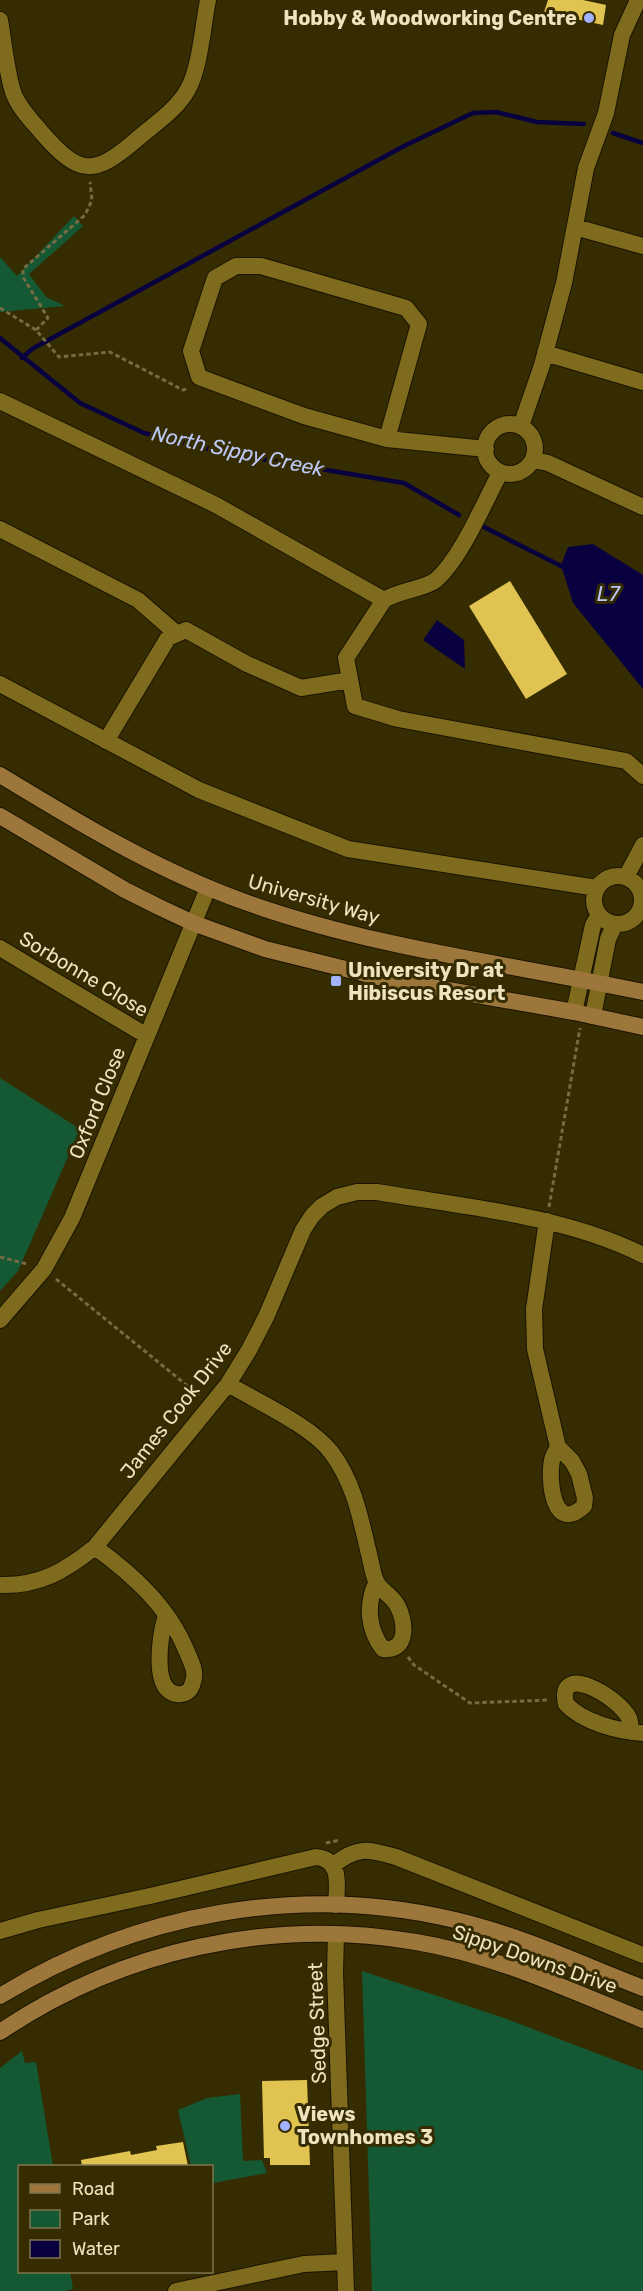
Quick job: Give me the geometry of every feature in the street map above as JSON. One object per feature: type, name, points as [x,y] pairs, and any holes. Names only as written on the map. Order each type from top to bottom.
[{"type":"main road","name":"University Way","points":[[0,775],[99,835],[146,859],[208,888],[281,914],[366,937],[643,992]]},
{"type":"main road","points":[[0,816],[124,890],[193,923],[265,949],[345,970],[583,1014],[643,1028]]},
{"type":"main road","points":[[336,1905],[336,1934]]},
{"type":"main road","name":"Sippy Downs Drive","points":[[0,1996],[39,1974],[97,1947],[174,1922],[255,1908],[336,1905],[378,1908],[454,1920],[535,1945],[643,1988]]},
{"type":"main road","name":"Sippy Downs Drive","points":[[0,2032],[51,2001],[85,1984],[160,1956],[202,1945],[248,1938],[336,1934],[416,1942],[455,1950],[495,1962],[643,2020]]},
{"type":"street","points":[[0,20],[13,93],[30,119],[57,150],[72,163],[88,167],[104,164],[118,155],[181,101],[194,72],[208,0]]},
{"type":"street","points":[[521,426],[545,353],[564,283],[586,168],[606,113],[622,35],[636,23],[638,0]]},
{"type":"street","points":[[575,228],[643,246]]},
{"type":"street","points":[[387,440],[419,324],[406,308],[261,266],[236,266],[215,278],[190,351],[199,377],[304,416],[387,440],[486,449]]},
{"type":"street","points":[[545,353],[643,382]]},
{"type":"street","points":[[0,401],[216,505],[384,600]]},
{"type":"street","points":[[501,425],[521,426],[535,440],[534,460],[519,474],[500,473],[486,458],[486,449],[487,438],[501,425]]},
{"type":"street","points":[[534,460],[548,464],[643,507]]},
{"type":"street","points":[[500,473],[454,557],[435,582],[393,594],[384,600],[346,658],[355,706],[398,719],[626,761],[643,776]]},
{"type":"street","points":[[0,529],[138,600],[177,634]]},
{"type":"street","points":[[106,741],[168,638],[186,630],[248,664],[301,688],[350,681]]},
{"type":"street","points":[[0,684],[199,790],[348,849],[597,888]]},
{"type":"street","points":[[626,877],[643,845]]},
{"type":"street","points":[[610,877],[626,877],[638,887],[641,894],[641,914],[631,920],[615,924],[599,915],[594,897],[597,888],[610,877]]},
{"type":"street","name":"Oxford Close","points":[[0,1320],[44,1269],[72,1218],[208,888]]},
{"type":"street","points":[[583,1014],[581,979],[593,925],[599,915]]},
{"type":"street","points":[[583,1014],[600,983],[608,939],[615,924]]},
{"type":"street","name":"Sorbonne Close","points":[[0,948],[147,1036]]},
{"type":"street","name":"James Cook Drive","points":[[0,1585],[36,1582],[69,1567],[95,1547],[228,1384],[266,1317],[303,1230],[322,1206],[337,1197],[357,1192],[378,1192],[547,1221],[612,1240],[643,1255]]},
{"type":"street","points":[[547,1221],[533,1328],[535,1349],[558,1447]]},
{"type":"street","points":[[228,1384],[308,1431],[329,1450],[347,1475],[357,1503],[376,1583],[390,1595],[398,1607],[403,1638],[399,1646],[393,1650],[383,1649],[376,1640],[370,1619],[370,1596],[376,1583]]},
{"type":"street","points":[[95,1547],[134,1577],[149,1592],[166,1615]]},
{"type":"street","points":[[576,1684],[599,1689],[613,1699],[630,1719],[637,1733],[615,1729],[577,1713],[566,1704],[565,1693],[569,1687],[576,1684]]},
{"type":"street","name":"Sippy Downs Drive","points":[[333,1865],[347,1854],[357,1851],[390,1855],[643,1955]]},
{"type":"street","points":[[0,1931],[38,1920],[309,1858],[321,1858],[333,1865],[337,1875],[336,1905]]},
{"type":"street","name":"Sedge Street","points":[[336,1934],[346,2291]]},
{"type":"street","points":[[176,2291],[304,2264],[345,2262]]},
{"type":"path","points":[[36,330],[48,318],[23,277],[23,269],[85,215],[92,200],[88,167]]},
{"type":"path","points":[[0,308],[36,330],[59,357],[110,352],[183,390],[193,386],[199,377]]},
{"type":"path","points":[[547,1221],[583,1014]]},
{"type":"path","points":[[0,1257],[44,1269],[210,1405]]},
{"type":"path","points":[[399,1646],[414,1665],[470,1703],[565,1699]]},
{"type":"green space","points":[[74,216],[83,226],[29,274],[46,297],[65,306],[0,312],[0,257],[17,276]]},
{"type":"green space","points":[[0,1078],[80,1129],[18,1271],[0,1291]]},
{"type":"green space","points":[[362,1971],[504,2018],[643,2071],[643,2291],[372,2291]]},
{"type":"green space","points":[[22,2051],[25,2063],[36,2062],[53,2165],[18,2165],[18,2273],[70,2273],[73,2289],[0,2291],[0,2068]]},
{"type":"green space","points":[[240,2094],[243,2161],[262,2160],[267,2173],[213,2183],[213,2165],[191,2165],[178,2110],[207,2098]]},
{"type":"water","name":"L7","points":[[593,544],[643,575],[643,689],[573,603],[561,565],[568,547]]},
{"type":"water","points":[[437,620],[464,640],[465,669],[423,640]]},
{"type":"building","name":"Hobby & Woodworking Centre","points":[[548,0],[583,0],[606,5],[603,25],[544,12]]},
{"type":"building","points":[[510,581],[567,674],[526,699],[469,606]]},
{"type":"building","name":"Views Townhomes 3","points":[[307,2080],[310,2165],[270,2165],[270,2158],[264,2158],[262,2081]]},
{"type":"building","points":[[183,2142],[188,2165],[82,2165],[81,2160],[130,2151],[131,2155],[157,2150],[156,2146]]},
{"type":"waterway","points":[[22,358],[32,349],[404,146],[473,113],[496,112],[537,122],[584,124]]},
{"type":"waterway","points":[[613,133],[643,143]]},
{"type":"waterway","name":"North Sippy Creek","points":[[0,338],[80,403],[144,433],[225,453],[404,483],[459,515]]},
{"type":"waterway","name":"North Sippy Creek","points":[[482,526],[565,568]]},
{"type":"place","name":"Hobby & Woodworking Centre","points":[[589,18]]},
{"type":"place","name":"University Dr at Hibiscus Resort","points":[[336,981]]},
{"type":"place","name":"Views Townhomes 3","points":[[285,2126]]}]
